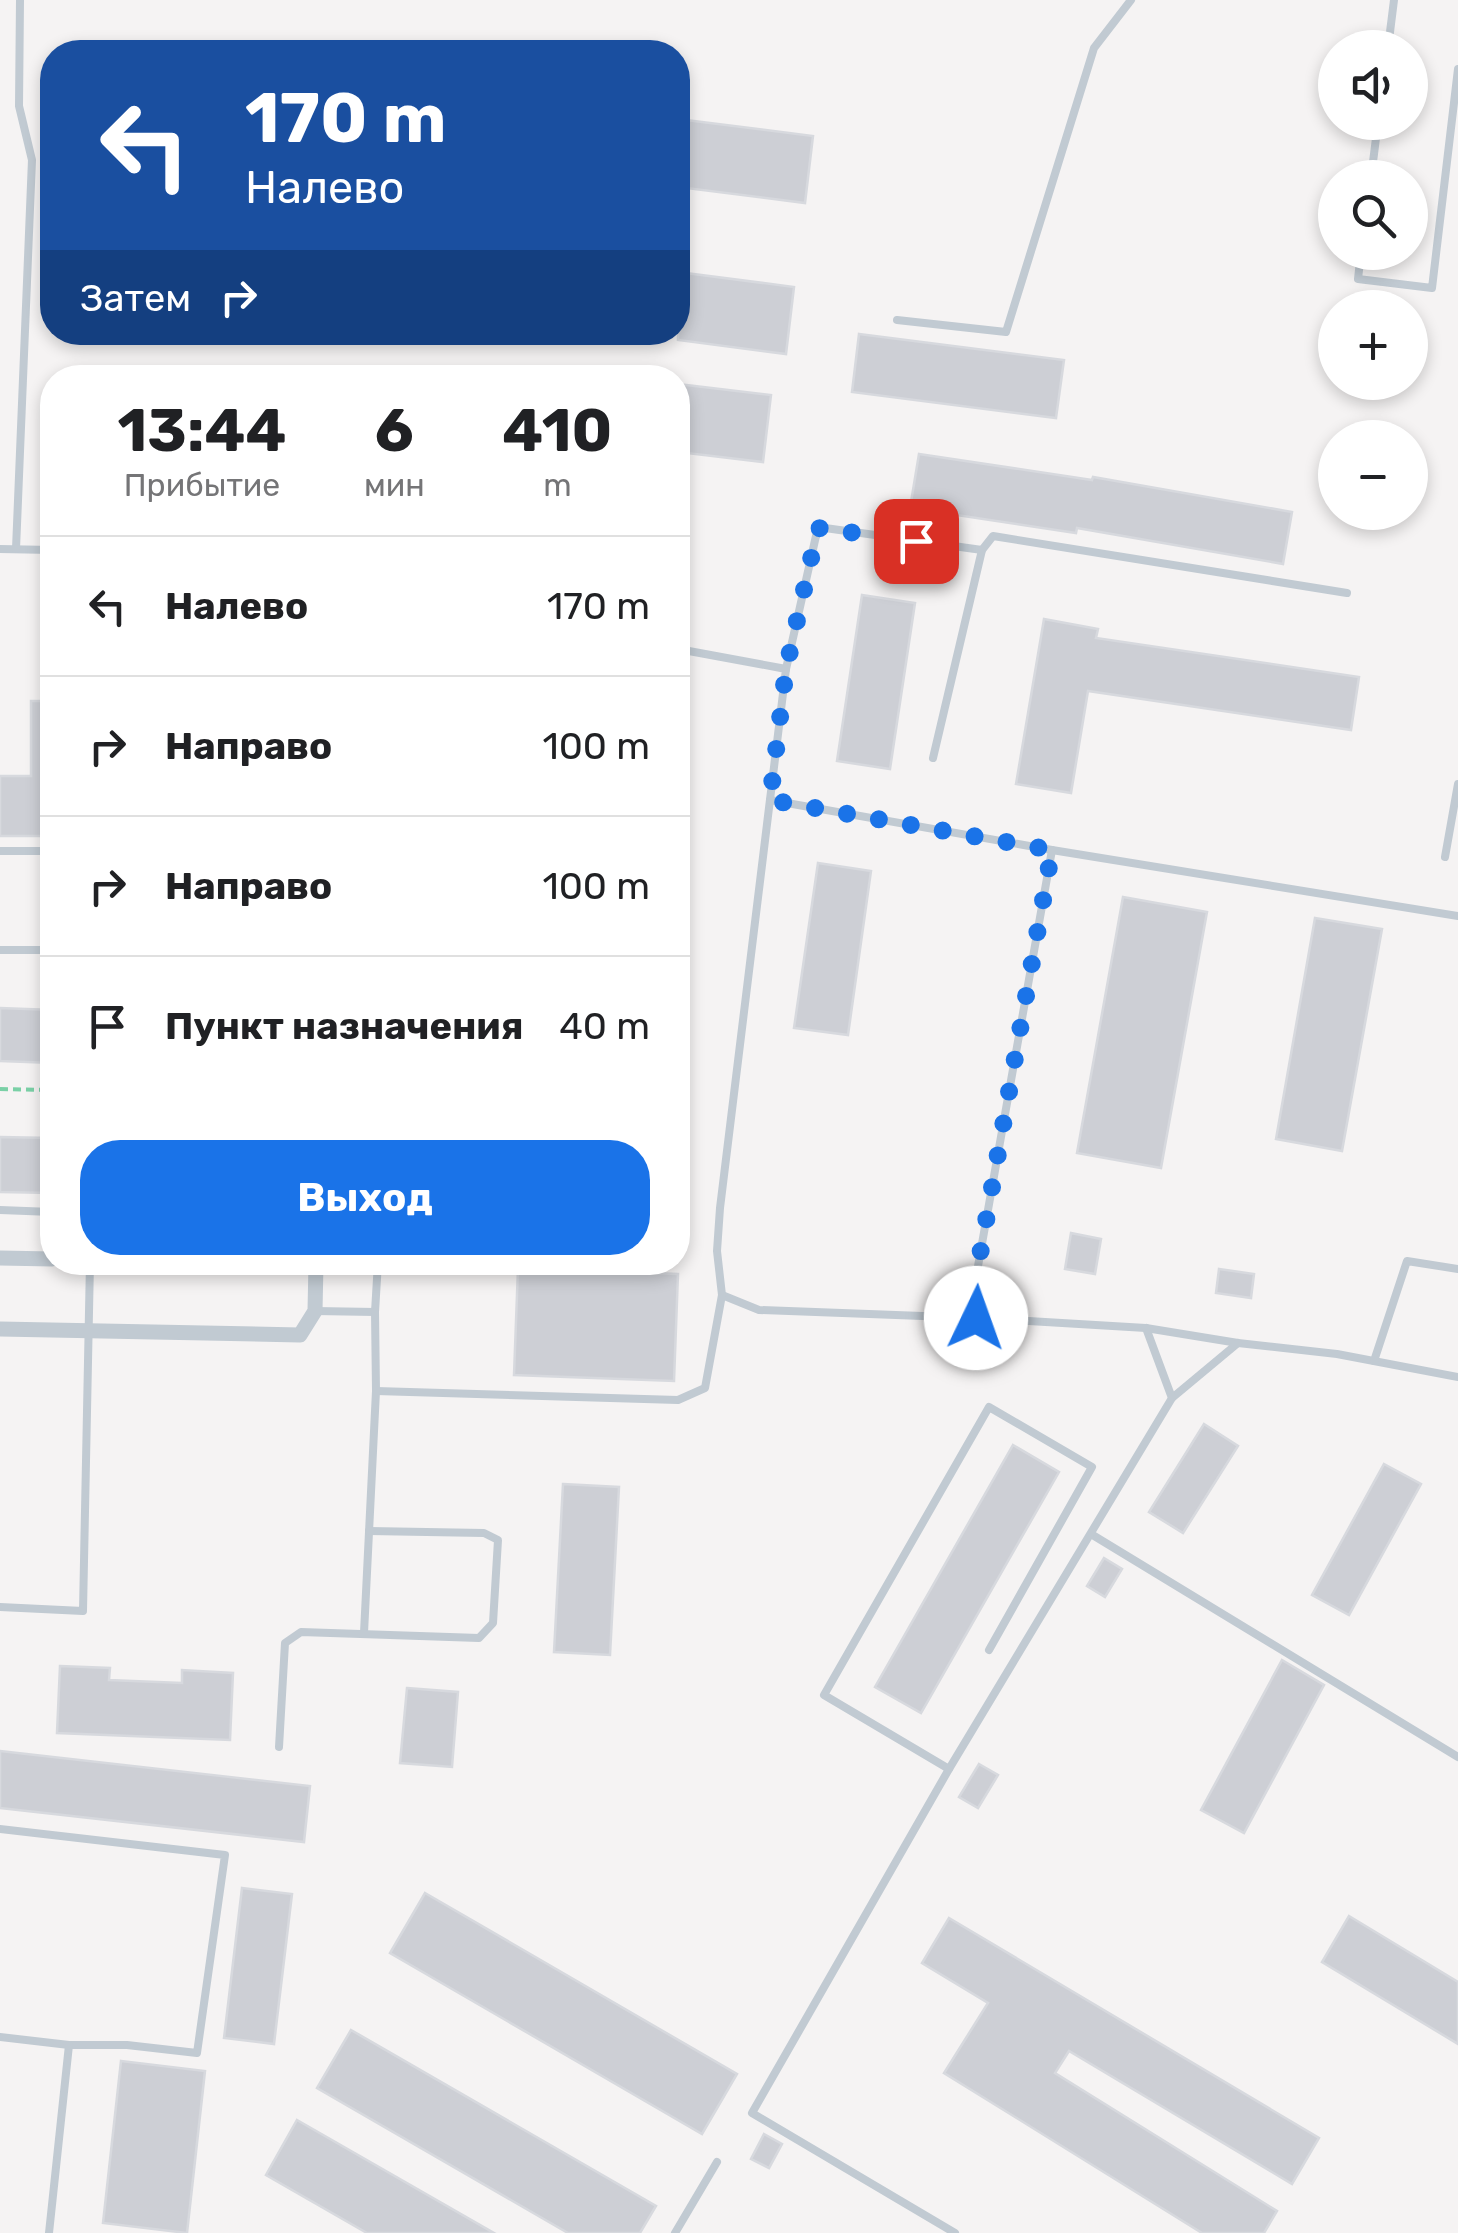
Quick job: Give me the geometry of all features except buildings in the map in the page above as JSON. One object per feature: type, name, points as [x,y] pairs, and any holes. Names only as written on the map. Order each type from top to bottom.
[{"type":"street","points":[[0,1258],[40,1260]]},
{"type":"street","points":[[0,1329],[300,1335],[315,1311],[316,1275]]},
{"type":"lane","points":[[16,550],[32,160],[19,106],[20,0]]},
{"type":"lane","points":[[898,320],[1006,332],[1094,48],[1132,0]]},
{"type":"lane","points":[[1390,30],[1394,0]]},
{"type":"lane","points":[[1359,270],[1358,279],[1432,288],[1458,69]]},
{"type":"lane","points":[[376,1391],[678,1400],[705,1388],[722,1295],[717,1251],[720,1208],[786,669],[818,528],[982,550]]},
{"type":"lane","points":[[933,758],[982,550],[993,536],[1347,593]]},
{"type":"lane","points":[[0,549],[40,550]]},
{"type":"lane","points":[[690,651],[786,669]]},
{"type":"lane","points":[[1444,857],[1455,821],[1458,784]]},
{"type":"lane","points":[[770,800],[1458,916]]},
{"type":"lane","points":[[976,1318],[975,1283],[1052,850]]},
{"type":"lane","points":[[0,851],[40,851]]},
{"type":"lane","points":[[0,950],[40,950]]},
{"type":"lane","points":[[0,1210],[40,1212]]},
{"type":"lane","points":[[1374,1361],[1408,1261],[1458,1270]]},
{"type":"lane","points":[[0,1607],[84,1611],[90,1275]]},
{"type":"lane","points":[[364,1633],[376,1391],[377,1275]]},
{"type":"lane","points":[[722,1295],[759,1310],[1146,1328],[1338,1354],[1458,1377]]},
{"type":"lane","points":[[315,1311],[375,1312]]},
{"type":"lane","points":[[1146,1328],[1172,1398]]},
{"type":"lane","points":[[955,2233],[752,2113],[949,1769],[1172,1398],[1238,1343]]},
{"type":"lane","points":[[949,1769],[824,1695],[989,1408],[1092,1467],[989,1650]]},
{"type":"lane","points":[[279,1747],[285,1643],[300,1632],[480,1638],[493,1623],[498,1540],[484,1534],[368,1531]]},
{"type":"lane","points":[[1091,1534],[1458,1758]]},
{"type":"lane","points":[[0,1829],[225,1856],[197,2053],[127,2045],[69,2045],[0,2036]]},
{"type":"lane","points":[[49,2233],[69,2045]]},
{"type":"lane","points":[[675,2233],[717,2162]]},
{"type":"path","points":[[0,1089],[40,1090]]},
{"type":"route","points":[[916,541],[818,528],[786,669],[770,800],[1052,850],[975,1283],[976,1318]]}]
